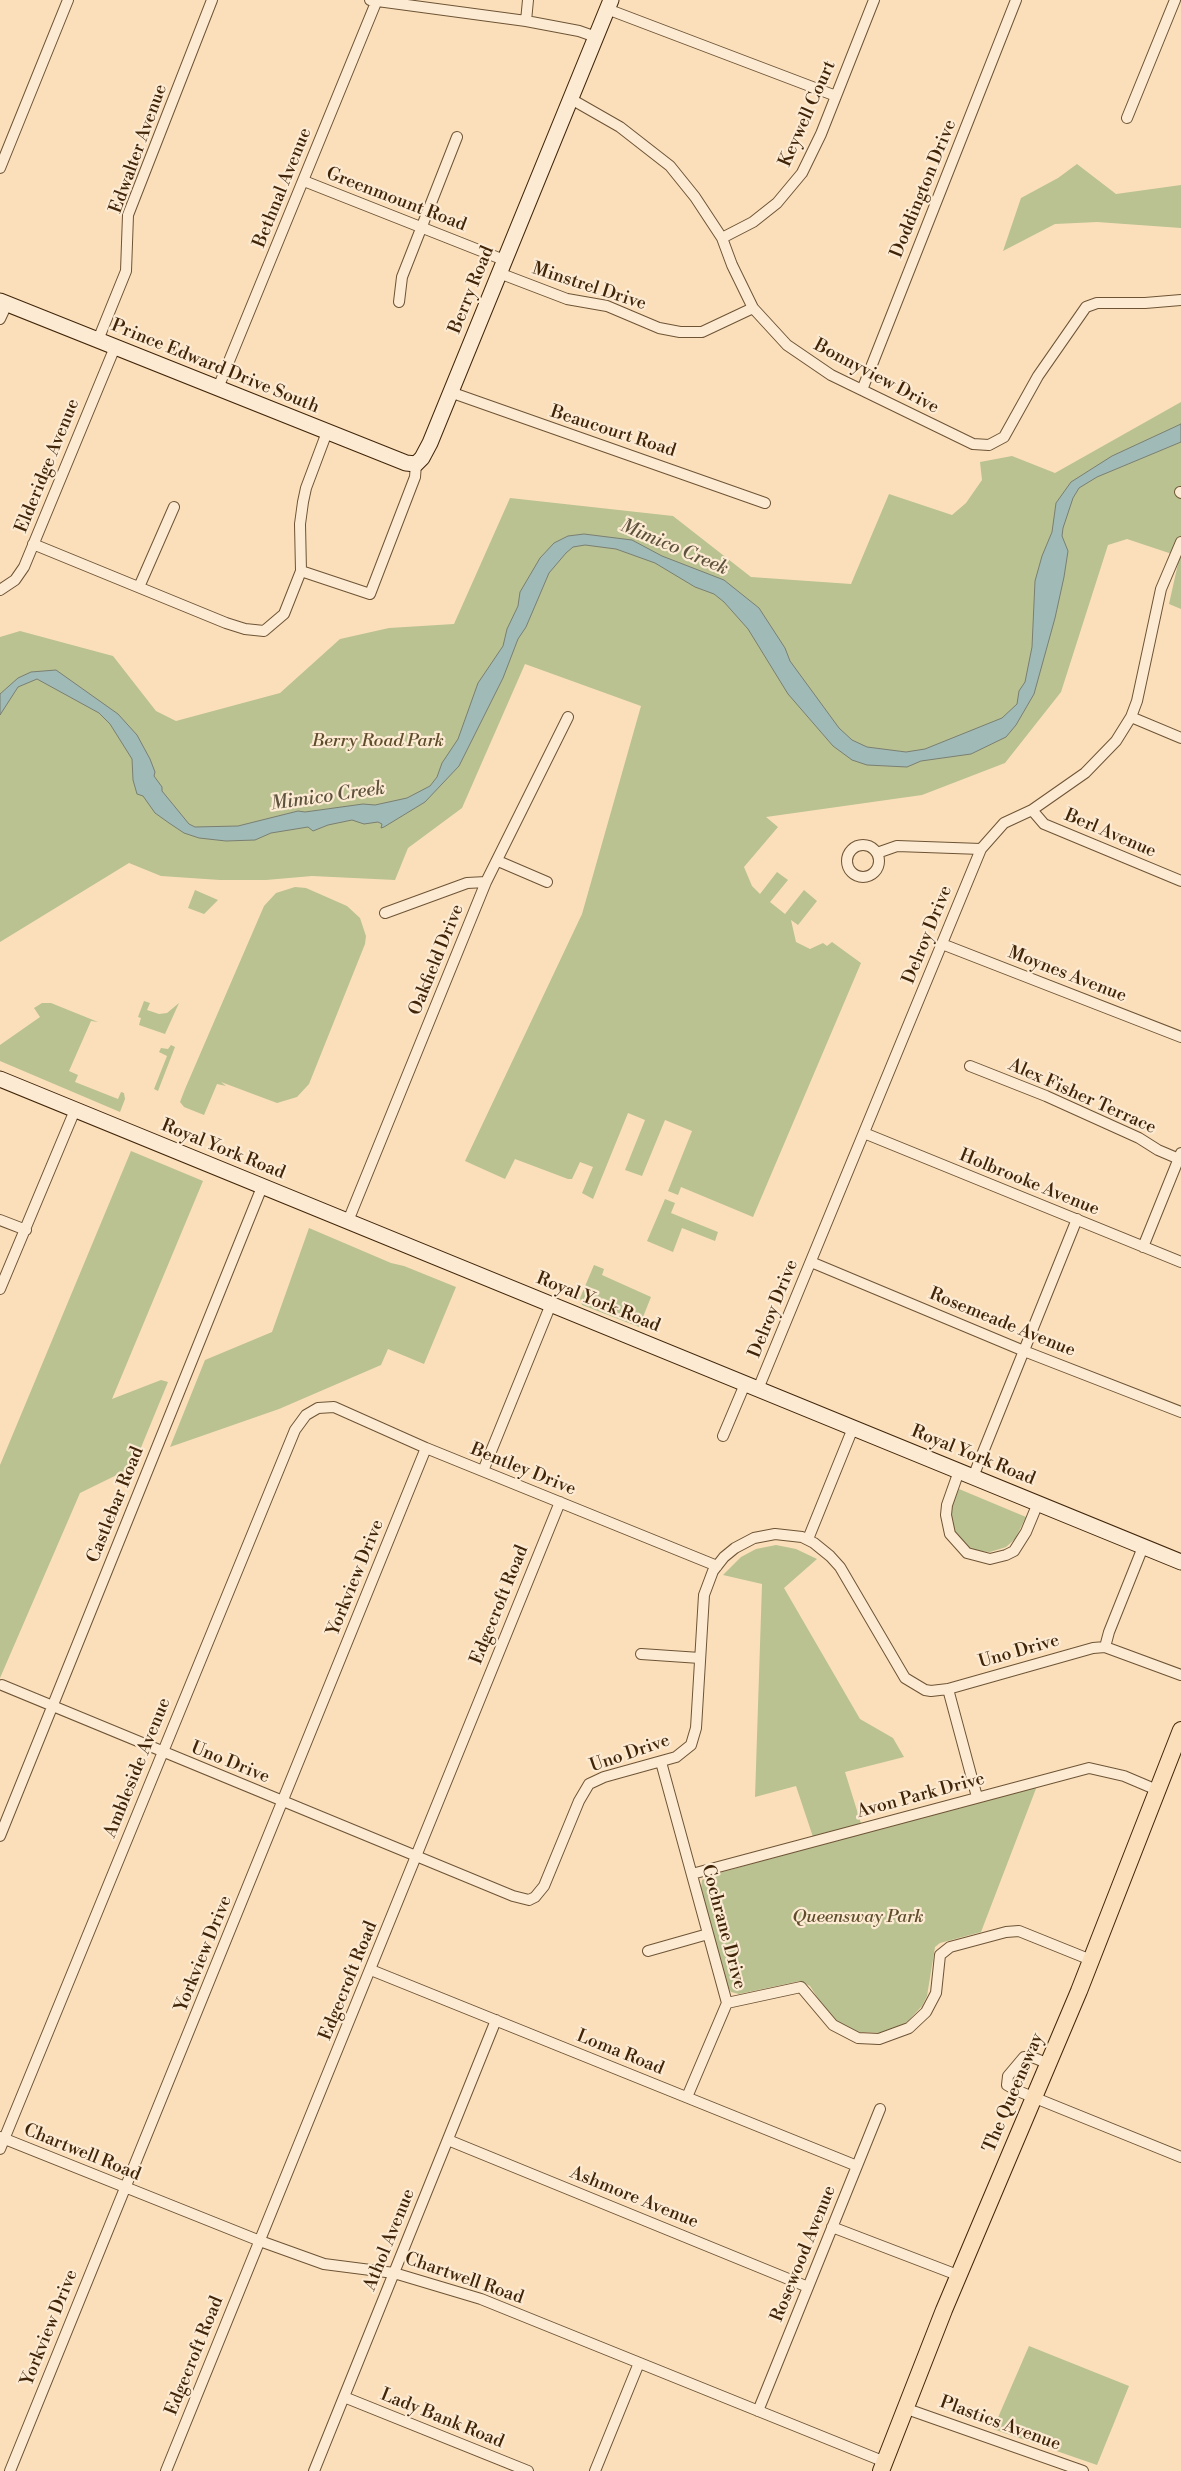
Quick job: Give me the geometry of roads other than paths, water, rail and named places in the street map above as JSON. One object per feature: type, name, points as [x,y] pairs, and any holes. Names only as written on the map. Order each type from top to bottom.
[{"type":"main road","name":"Berry Road","points":[[416,464],[427,451],[609,5]]},
{"type":"main road","name":"Prince Edward Drive South","points":[[3,302],[406,463],[416,464]]},
{"type":"main road","name":"Royal York Road","points":[[0,1079],[1181,1562]]},
{"type":"main road","name":"The Queensway","points":[[883,2466],[907,2409],[944,2310],[1049,2064],[1181,1732]]},
{"type":"street","points":[[0,168],[68,0]]},
{"type":"street","name":"Edwalter Avenue","points":[[98,340],[126,271],[128,215],[212,0]]},
{"type":"street","points":[[375,0],[526,21],[579,30],[596,37]]},
{"type":"street","name":"Bethnal Avenue","points":[[218,388],[304,181],[375,0]]},
{"type":"street","points":[[526,21],[528,0]]},
{"type":"street","name":"Keywell Court","points":[[722,238],[762,215],[777,203],[791,187],[811,156],[874,0]]},
{"type":"street","name":"Doddington Drive","points":[[862,390],[1016,0]]},
{"type":"street","points":[[1126,118],[1174,0]]},
{"type":"street","points":[[609,5],[836,96]]},
{"type":"street","name":"Bonnyview Drive","points":[[571,99],[620,127],[670,166],[695,197],[722,238],[732,265],[753,308],[775,334],[793,350],[831,375],[973,444],[989,445],[1004,437],[1038,376],[1086,307],[1097,303],[1144,303],[1181,300]]},
{"type":"street","points":[[399,302],[400,283],[457,137]]},
{"type":"street","name":"Greenmount Road","points":[[304,181],[422,227],[502,266]]},
{"type":"street","name":"Minstrel Drive","points":[[502,266],[567,299],[607,306],[659,328],[680,332],[702,332],[753,308]]},
{"type":"street","points":[[0,319],[3,302]]},
{"type":"street","name":"Elderidge Avenue","points":[[0,590],[15,580],[24,567],[115,347]]},
{"type":"street","name":"Beaucourt Road","points":[[450,392],[765,503]]},
{"type":"street","points":[[33,544],[226,623],[245,629],[264,631],[284,614],[301,571],[300,524],[303,502],[306,488],[327,432]]},
{"type":"street","name":"Berry Road","points":[[301,571],[370,594],[414,476],[416,464]]},
{"type":"street","points":[[139,587],[174,507]]},
{"type":"street","name":"Delroy Drive","points":[[723,1436],[752,1386],[811,1262],[981,849],[1004,824],[1032,810],[1086,773],[1116,741],[1131,717],[1138,701],[1161,589],[1181,542]]},
{"type":"street","name":"Oakfield Drive","points":[[348,1221],[486,882],[568,716]]},
{"type":"street","points":[[1131,717],[1181,738]]},
{"type":"street","name":"Berl Avenue","points":[[1032,810],[1044,824],[1181,881]]},
{"type":"street","points":[[877,853],[897,846],[981,849]]},
{"type":"street","points":[[498,861],[547,882]]},
{"type":"street","points":[[385,913],[467,883],[486,882]]},
{"type":"street","name":"Moynes Avenue","points":[[942,944],[1181,1037]]},
{"type":"street","name":"Alex Fisher Terrace","points":[[970,1066],[1046,1096],[1139,1138],[1158,1150],[1180,1156]]},
{"type":"street","points":[[0,1289],[75,1110]]},
{"type":"street","name":"Holbrooke Avenue","points":[[864,1134],[1181,1262]]},
{"type":"street","points":[[1143,1247],[1180,1156]]},
{"type":"street","name":"Castlebar Road","points":[[0,1836],[262,1187]]},
{"type":"street","points":[[1038,1503],[1026,1532],[1014,1551],[998,1558],[990,1559],[968,1553],[950,1534],[946,1515],[947,1505],[966,1474],[1024,1351],[1077,1219]]},
{"type":"street","points":[[0,1220],[26,1230]]},
{"type":"street","name":"Rosemeade Avenue","points":[[811,1262],[1024,1351],[1181,1412]]},
{"type":"street","points":[[483,1471],[551,1304]]},
{"type":"street","name":"Bentley Drive","points":[[318,1408],[334,1407],[426,1448],[717,1566]]},
{"type":"street","name":"Ambleside Avenue","points":[[0,2149],[2,2138],[295,1430],[306,1415],[318,1408]]},
{"type":"street","points":[[808,1539],[853,1428]]},
{"type":"street","name":"Yorkview Drive","points":[[10,2471],[426,1448]]},
{"type":"street","name":"Edgecroft Road","points":[[166,2471],[560,1502]]},
{"type":"street","name":"Uno Drive","points":[[2,1685],[512,1896],[529,1900],[535,1897],[544,1886],[578,1801],[589,1784],[604,1777],[661,1762],[685,1752],[695,1737],[704,1595],[717,1566],[735,1548],[761,1536],[788,1535],[808,1539],[840,1567],[905,1678],[918,1687],[931,1691],[948,1689],[1093,1648],[1105,1647]]},
{"type":"street","points":[[1143,1547],[1109,1632],[1105,1647],[1181,1675]]},
{"type":"street","points":[[641,1654],[700,1658]]},
{"type":"street","points":[[948,1689],[978,1798]]},
{"type":"street","name":"Cochrane Drive","points":[[661,1762],[727,2003],[687,2097]]},
{"type":"street","name":"Avon Park Drive","points":[[692,1874],[1089,1768],[1124,1776],[1157,1790]]},
{"type":"street","points":[[727,2003],[801,1987],[833,2025],[858,2038],[878,2039],[909,2028],[926,2012],[936,1993],[940,1955],[950,1947],[998,1934],[1019,1931],[1091,1960]]},
{"type":"street","points":[[648,1951],[708,1934]]},
{"type":"street","name":"Loma Road","points":[[371,1970],[857,2166]]},
{"type":"street","name":"Athol Avenue","points":[[314,2471],[496,2020]]},
{"type":"street","points":[[1049,2064],[1032,2057],[1024,2058],[1008,2076],[1006,2082],[1008,2086],[1181,2157]]},
{"type":"street","name":"Rosewood Avenue","points":[[758,2411],[880,2109]]},
{"type":"street","name":"Chartwell Road","points":[[2,2138],[260,2241],[338,2267],[394,2273],[481,2299],[758,2411],[883,2466]]},
{"type":"street","name":"Ashmore Avenue","points":[[448,2140],[808,2287]]},
{"type":"street","points":[[832,2227],[960,2276]]},
{"type":"street","points":[[595,2471],[639,2363]]},
{"type":"street","name":"Lady Bank Road","points":[[344,2397],[528,2471]]},
{"type":"street","name":"Plastics Avenue","points":[[907,2409],[1083,2471]]},
{"type":"water","points":[[1181,424],[1181,442],[1097,477],[1079,488],[1073,498],[1063,528],[1062,536],[1068,551],[1064,577],[1034,694],[1016,725],[1006,737],[971,754],[921,761],[907,767],[867,765],[852,760],[833,746],[788,694],[748,629],[724,602],[714,594],[695,587],[655,563],[616,549],[585,545],[573,547],[549,573],[526,627],[518,639],[503,678],[459,766],[425,802],[381,828],[382,824],[378,822],[364,824],[352,820],[328,825],[313,831],[308,827],[271,833],[255,840],[226,841],[199,838],[184,833],[169,823],[155,813],[143,796],[137,794],[133,780],[132,759],[110,724],[99,713],[37,679],[18,687],[0,715],[0,694],[18,678],[31,672],[56,670],[118,714],[137,735],[150,759],[155,772],[154,776],[162,787],[162,791],[189,824],[195,827],[238,826],[298,811],[305,812],[363,804],[375,805],[407,798],[430,786],[437,777],[442,763],[458,739],[478,683],[503,646],[507,629],[518,606],[520,592],[540,558],[554,543],[568,536],[584,534],[632,540],[662,556],[724,580],[759,608],[785,648],[790,661],[839,728],[852,740],[867,747],[906,752],[925,749],[1002,718],[1017,704],[1019,691],[1025,682],[1032,647],[1035,581],[1042,556],[1052,532],[1056,503],[1071,482],[1112,456]]},
{"type":"water label","name":"Mimico Creek","points":[[674,548]]},
{"type":"water label","name":"Mimico Creek","points":[[328,797]]},
{"type":"park label","name":"Berry Road Park","points":[[378,742]]},
{"type":"park label","name":"Queensway Park","points":[[858,1918]]}]
